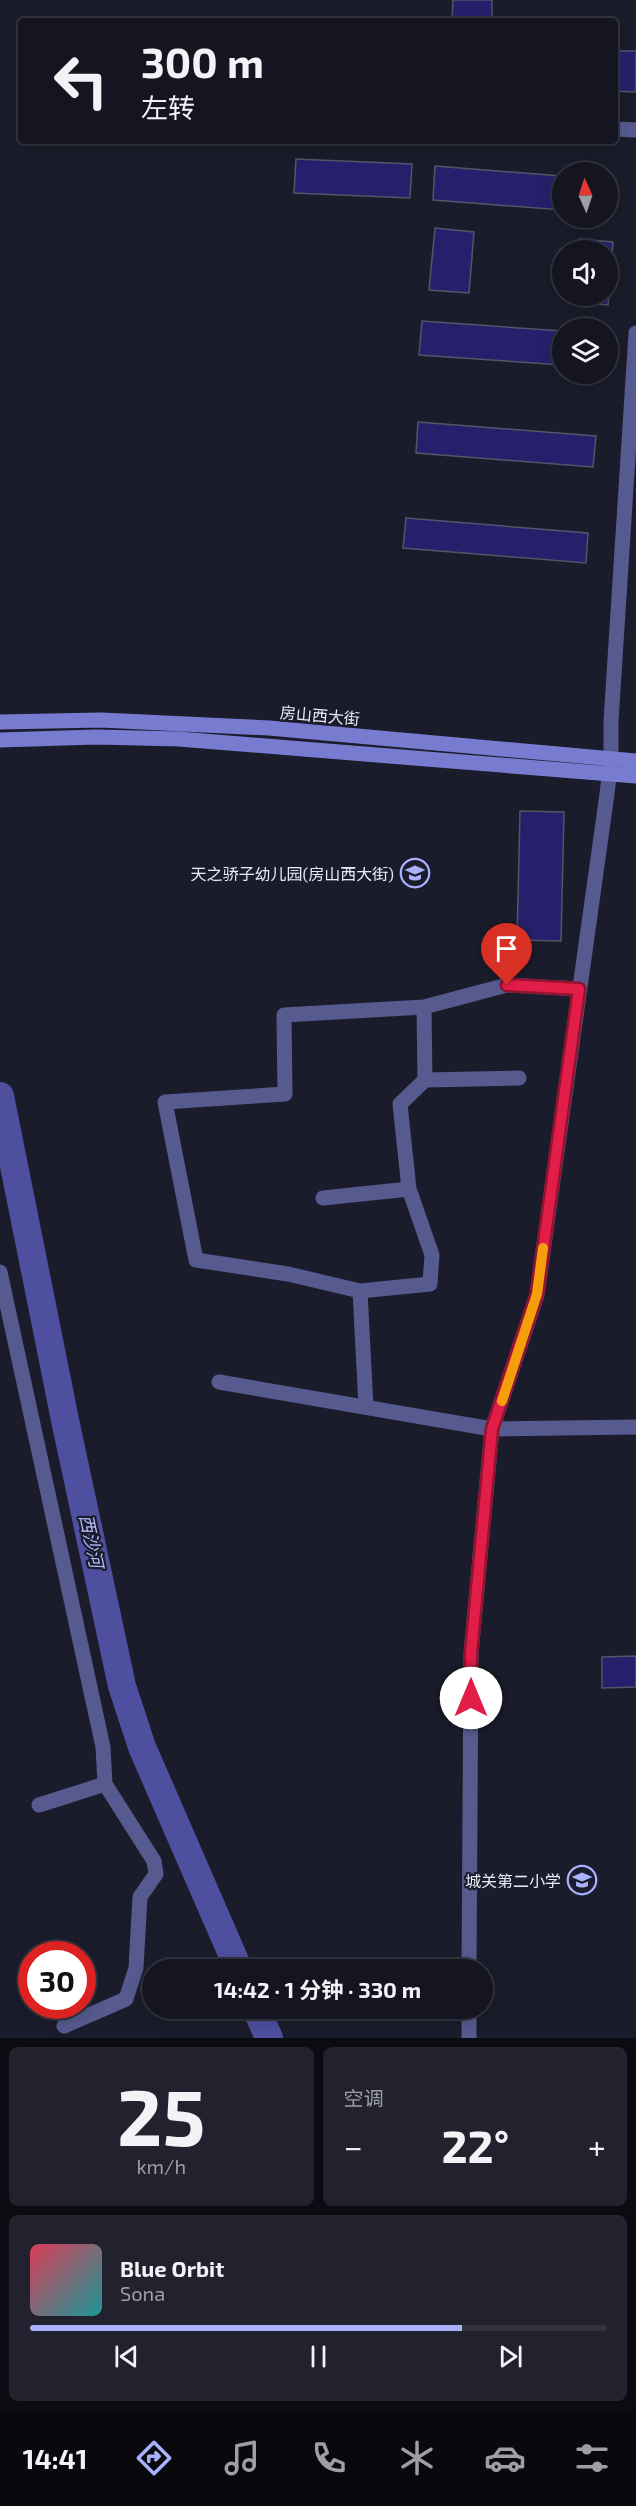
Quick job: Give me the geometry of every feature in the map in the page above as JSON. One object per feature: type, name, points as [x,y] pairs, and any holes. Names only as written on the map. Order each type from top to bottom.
[{"type":"main road","name":"房山西大街","points":[[0,722],[101,720],[269,728],[610,766],[636,776]]},
{"type":"main road","name":"房山西大街","points":[[0,740],[96,737],[610,766],[636,761]]},
{"type":"street","points":[[618,129],[636,130]]},
{"type":"street","points":[[469,1959],[471,1653],[492,1429],[537,1294],[610,766],[636,333]]},
{"type":"street","points":[[519,1078],[425,1080],[400,1104],[409,1189],[432,1255],[430,1284],[360,1291],[288,1274],[196,1260],[165,1102],[285,1094],[284,1015],[424,1006],[507,985],[579,989]]},
{"type":"street","points":[[424,1006],[425,1080]]},
{"type":"street","points":[[323,1197],[409,1189]]},
{"type":"street","points":[[0,1272],[103,1747],[105,1784],[154,1861],[156,1874],[140,1897],[136,1968],[126,1999],[64,2026]]},
{"type":"street","points":[[360,1291],[366,1407]]},
{"type":"street","points":[[219,1382],[492,1429],[636,1427]]},
{"type":"street","points":[[39,1805],[105,1784]]},
{"type":"street","points":[[468,2038],[469,2019]]},
{"type":"building","points":[[453,0],[492,0],[492,18],[452,18]]},
{"type":"building","points":[[618,51],[636,51],[636,92],[618,91]]},
{"type":"building","points":[[296,159],[412,164],[410,198],[294,193]]},
{"type":"building","points":[[435,166],[552,175],[552,209],[433,200]]},
{"type":"building","points":[[435,228],[474,232],[469,293],[429,290]]},
{"type":"building","points":[[422,321],[552,330],[552,364],[419,355]]},
{"type":"building","points":[[418,422],[596,436],[593,467],[416,453]]},
{"type":"building","points":[[406,518],[588,533],[586,563],[403,548]]},
{"type":"building","points":[[520,811],[564,812],[561,941],[517,940]]},
{"type":"building","points":[[636,1656],[636,1687],[602,1688],[602,1657]]},
{"type":"waterway","name":"西沙河","points":[[0,1096],[65,1420],[122,1686],[142,1747],[234,1959]]},
{"type":"waterway","name":"西沙河","points":[[261,2019],[269,2038]]},
{"type":"slow traffic","points":[[502,1401],[537,1294],[543,1248]]},
{"type":"place","name":"天之骄子幼儿园(房山西大街)","points":[[415,873]]},
{"type":"place","name":"城关第二小学","points":[[582,1880]]},
{"type":"route","points":[[471,1698],[471,1653],[492,1429],[537,1294],[579,989],[507,985]]}]
